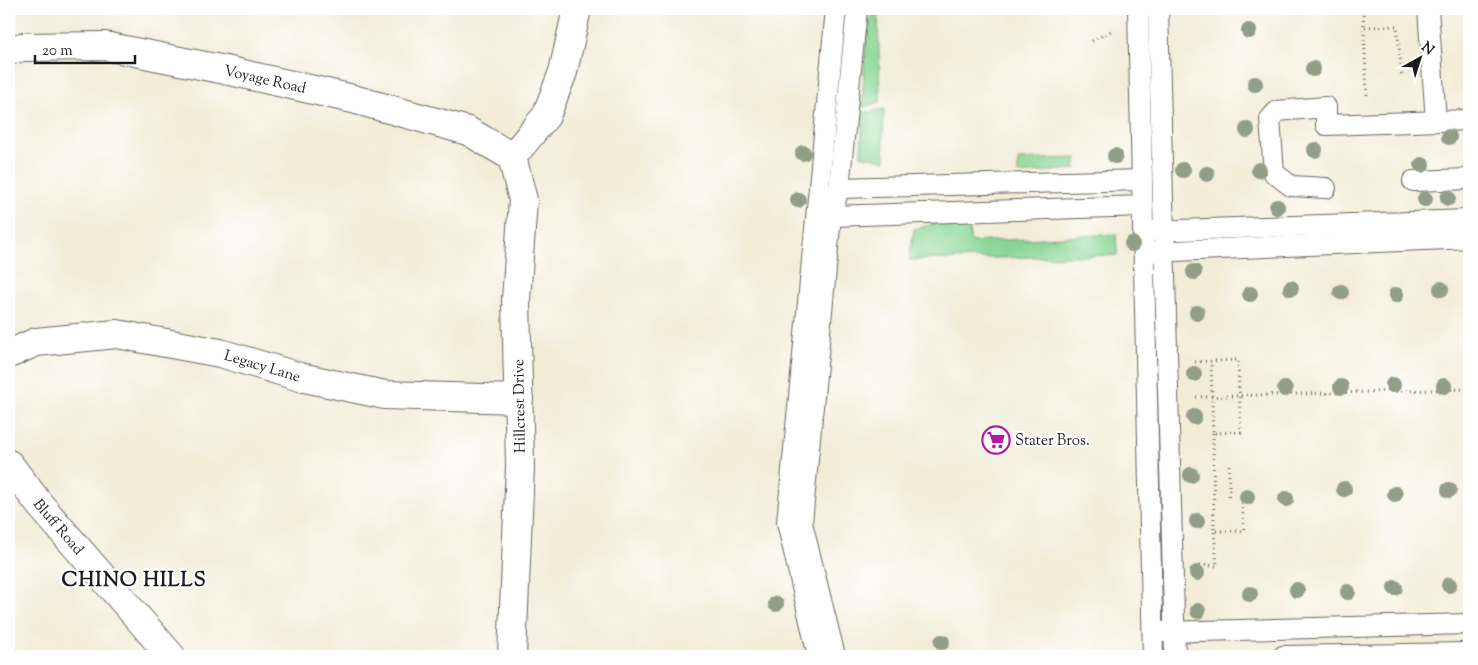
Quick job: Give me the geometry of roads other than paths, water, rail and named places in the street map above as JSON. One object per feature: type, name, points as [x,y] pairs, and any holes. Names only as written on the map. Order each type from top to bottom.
[{"type":"street","points":[[512,157],[546,116],[563,72],[577,9]]},
{"type":"street","name":"Voyage Road","points":[[9,51],[22,47],[105,46],[230,71],[353,99],[468,130],[512,157]]},
{"type":"street","name":"Hillcrest Drive","points":[[512,157],[523,200],[516,300],[520,466],[512,656]]},
{"type":"street","name":"Legacy Lane","points":[[9,354],[36,342],[117,334],[220,353],[300,377],[385,395],[518,399]]},
{"type":"street","name":"Bluff Road","points":[[9,464],[40,505],[171,656]]},
{"type":"lane","points":[[818,656],[787,522],[836,9]]},
{"type":"lane","points":[[835,656],[802,523],[831,216],[838,188],[857,9]]},
{"type":"lane","points":[[1138,9],[1153,656]]},
{"type":"lane","points":[[1158,9],[1175,656]]},
{"type":"lane","points":[[1428,9],[1436,121]]},
{"type":"lane","points":[[1326,188],[1291,186],[1274,173],[1270,119],[1278,111],[1326,106],[1326,125],[1469,120]]},
{"type":"lane","points":[[1413,181],[1469,179]]},
{"type":"lane","points":[[838,188],[1142,180]]},
{"type":"lane","points":[[831,216],[1143,206]]},
{"type":"lane","points":[[1143,231],[1469,220]]},
{"type":"lane","points":[[1144,252],[1469,238]]},
{"type":"lane","points":[[1152,632],[1469,624]]},
{"type":"lane","points":[[1396,626],[1396,655]]},
{"type":"lane","points":[[1417,626],[1418,655]]},
{"type":"lane","points":[[1283,656],[1469,653]]},
{"type":"place","name":"Stater Bros.","points":[[996,440]]},
{"type":"district","name":"CHINO HILLS","points":[[134,579]]}]
